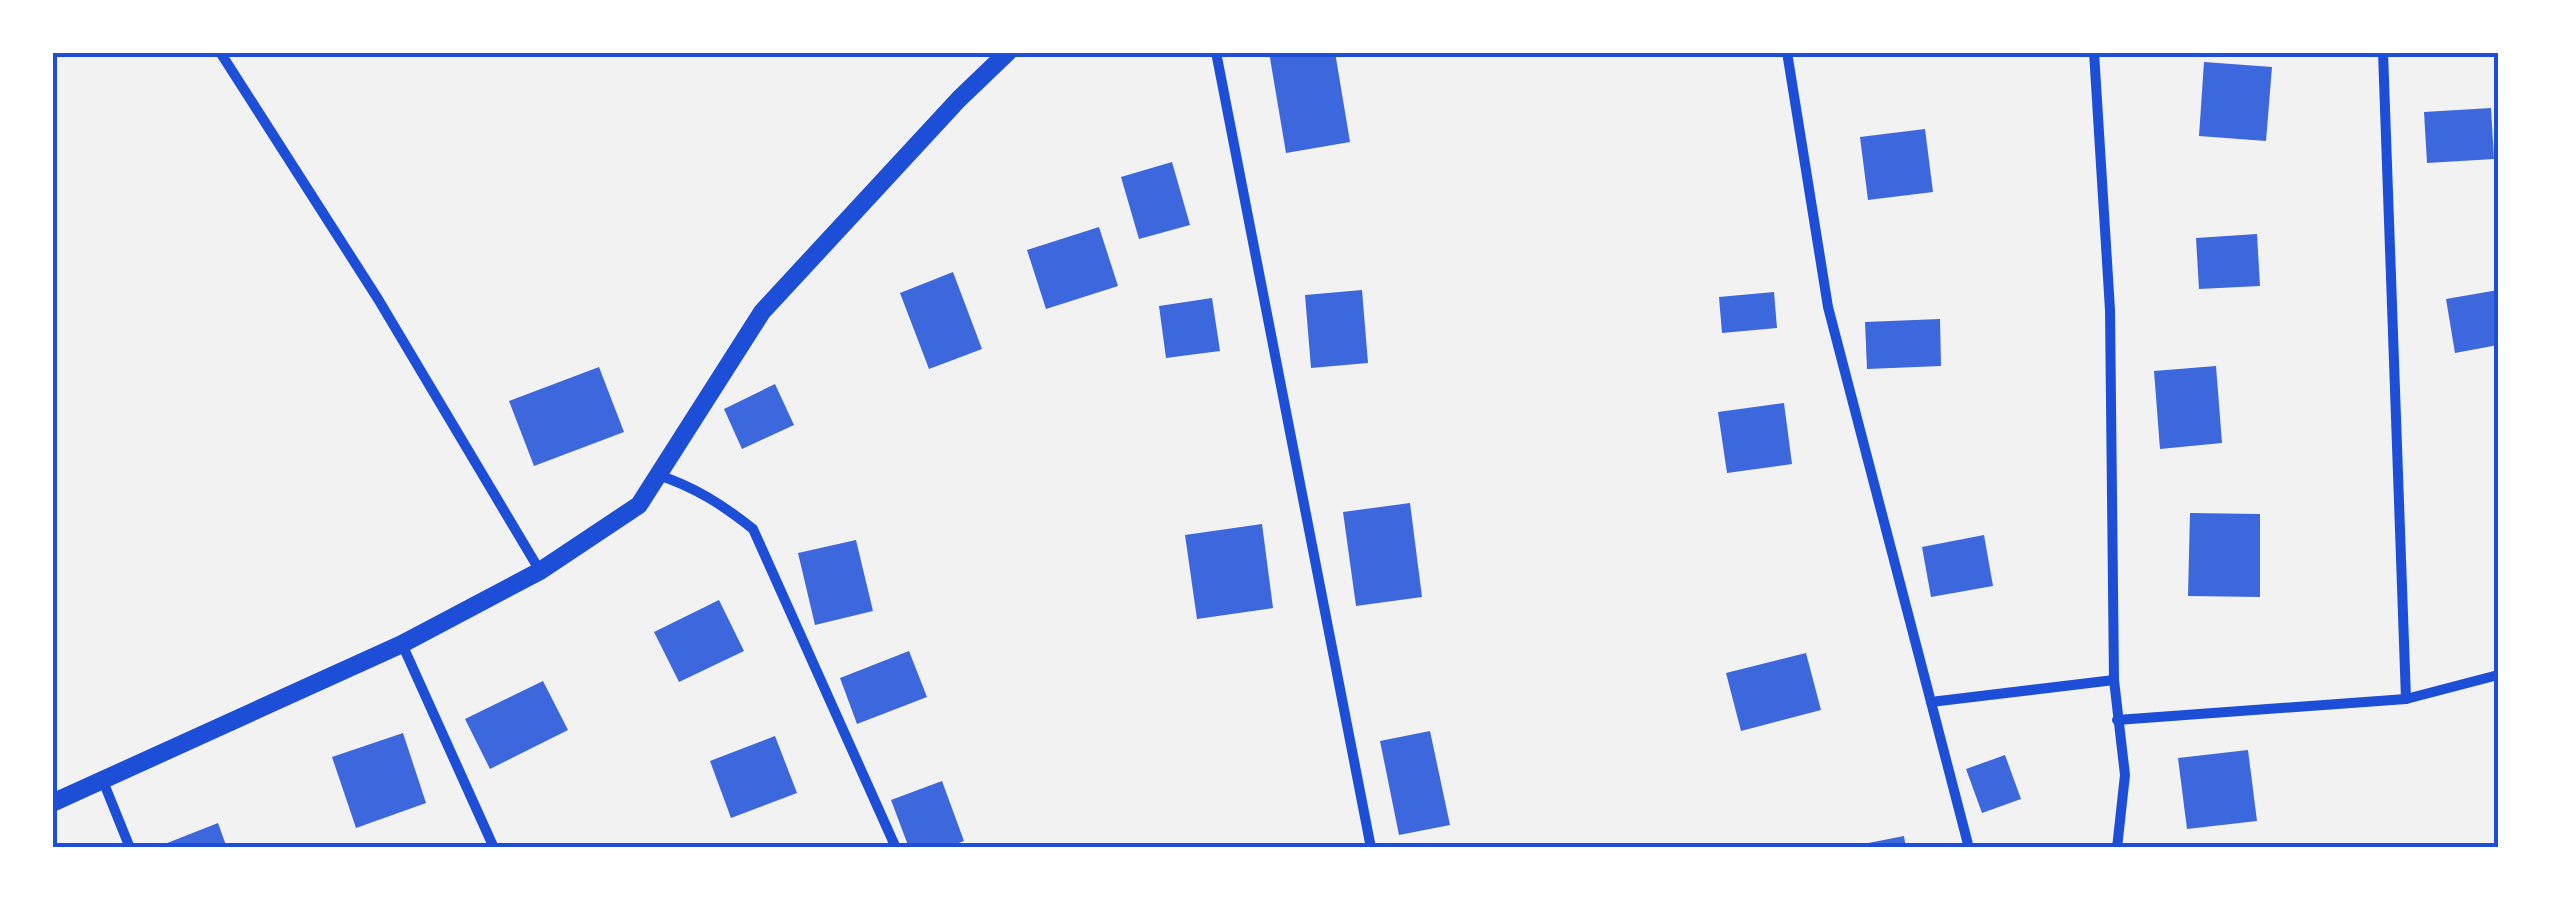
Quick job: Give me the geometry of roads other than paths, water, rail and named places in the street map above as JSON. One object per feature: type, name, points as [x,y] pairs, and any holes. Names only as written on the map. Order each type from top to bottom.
[{"type":"street","points":[[220,52],[378,299],[540,572]]},
{"type":"street","points":[[52,802],[402,644],[540,572],[638,505],[762,312],[959,98],[1008,52]]},
{"type":"street","points":[[1216,52],[1371,848]]},
{"type":"street","points":[[1786,52],[1828,307],[1968,848]]},
{"type":"street","points":[[2094,52],[2110,310],[2114,680],[2125,775],[2117,848]]},
{"type":"street","points":[[2383,52],[2406,699]]},
{"type":"street","points":[[658,475],[708,496],[753,529],[896,848]]},
{"type":"street","points":[[402,644],[494,848]]},
{"type":"street","points":[[2117,720],[2406,699],[2498,675]]},
{"type":"street","points":[[1932,702],[2114,680]]},
{"type":"street","points":[[103,781],[130,848]]}]
